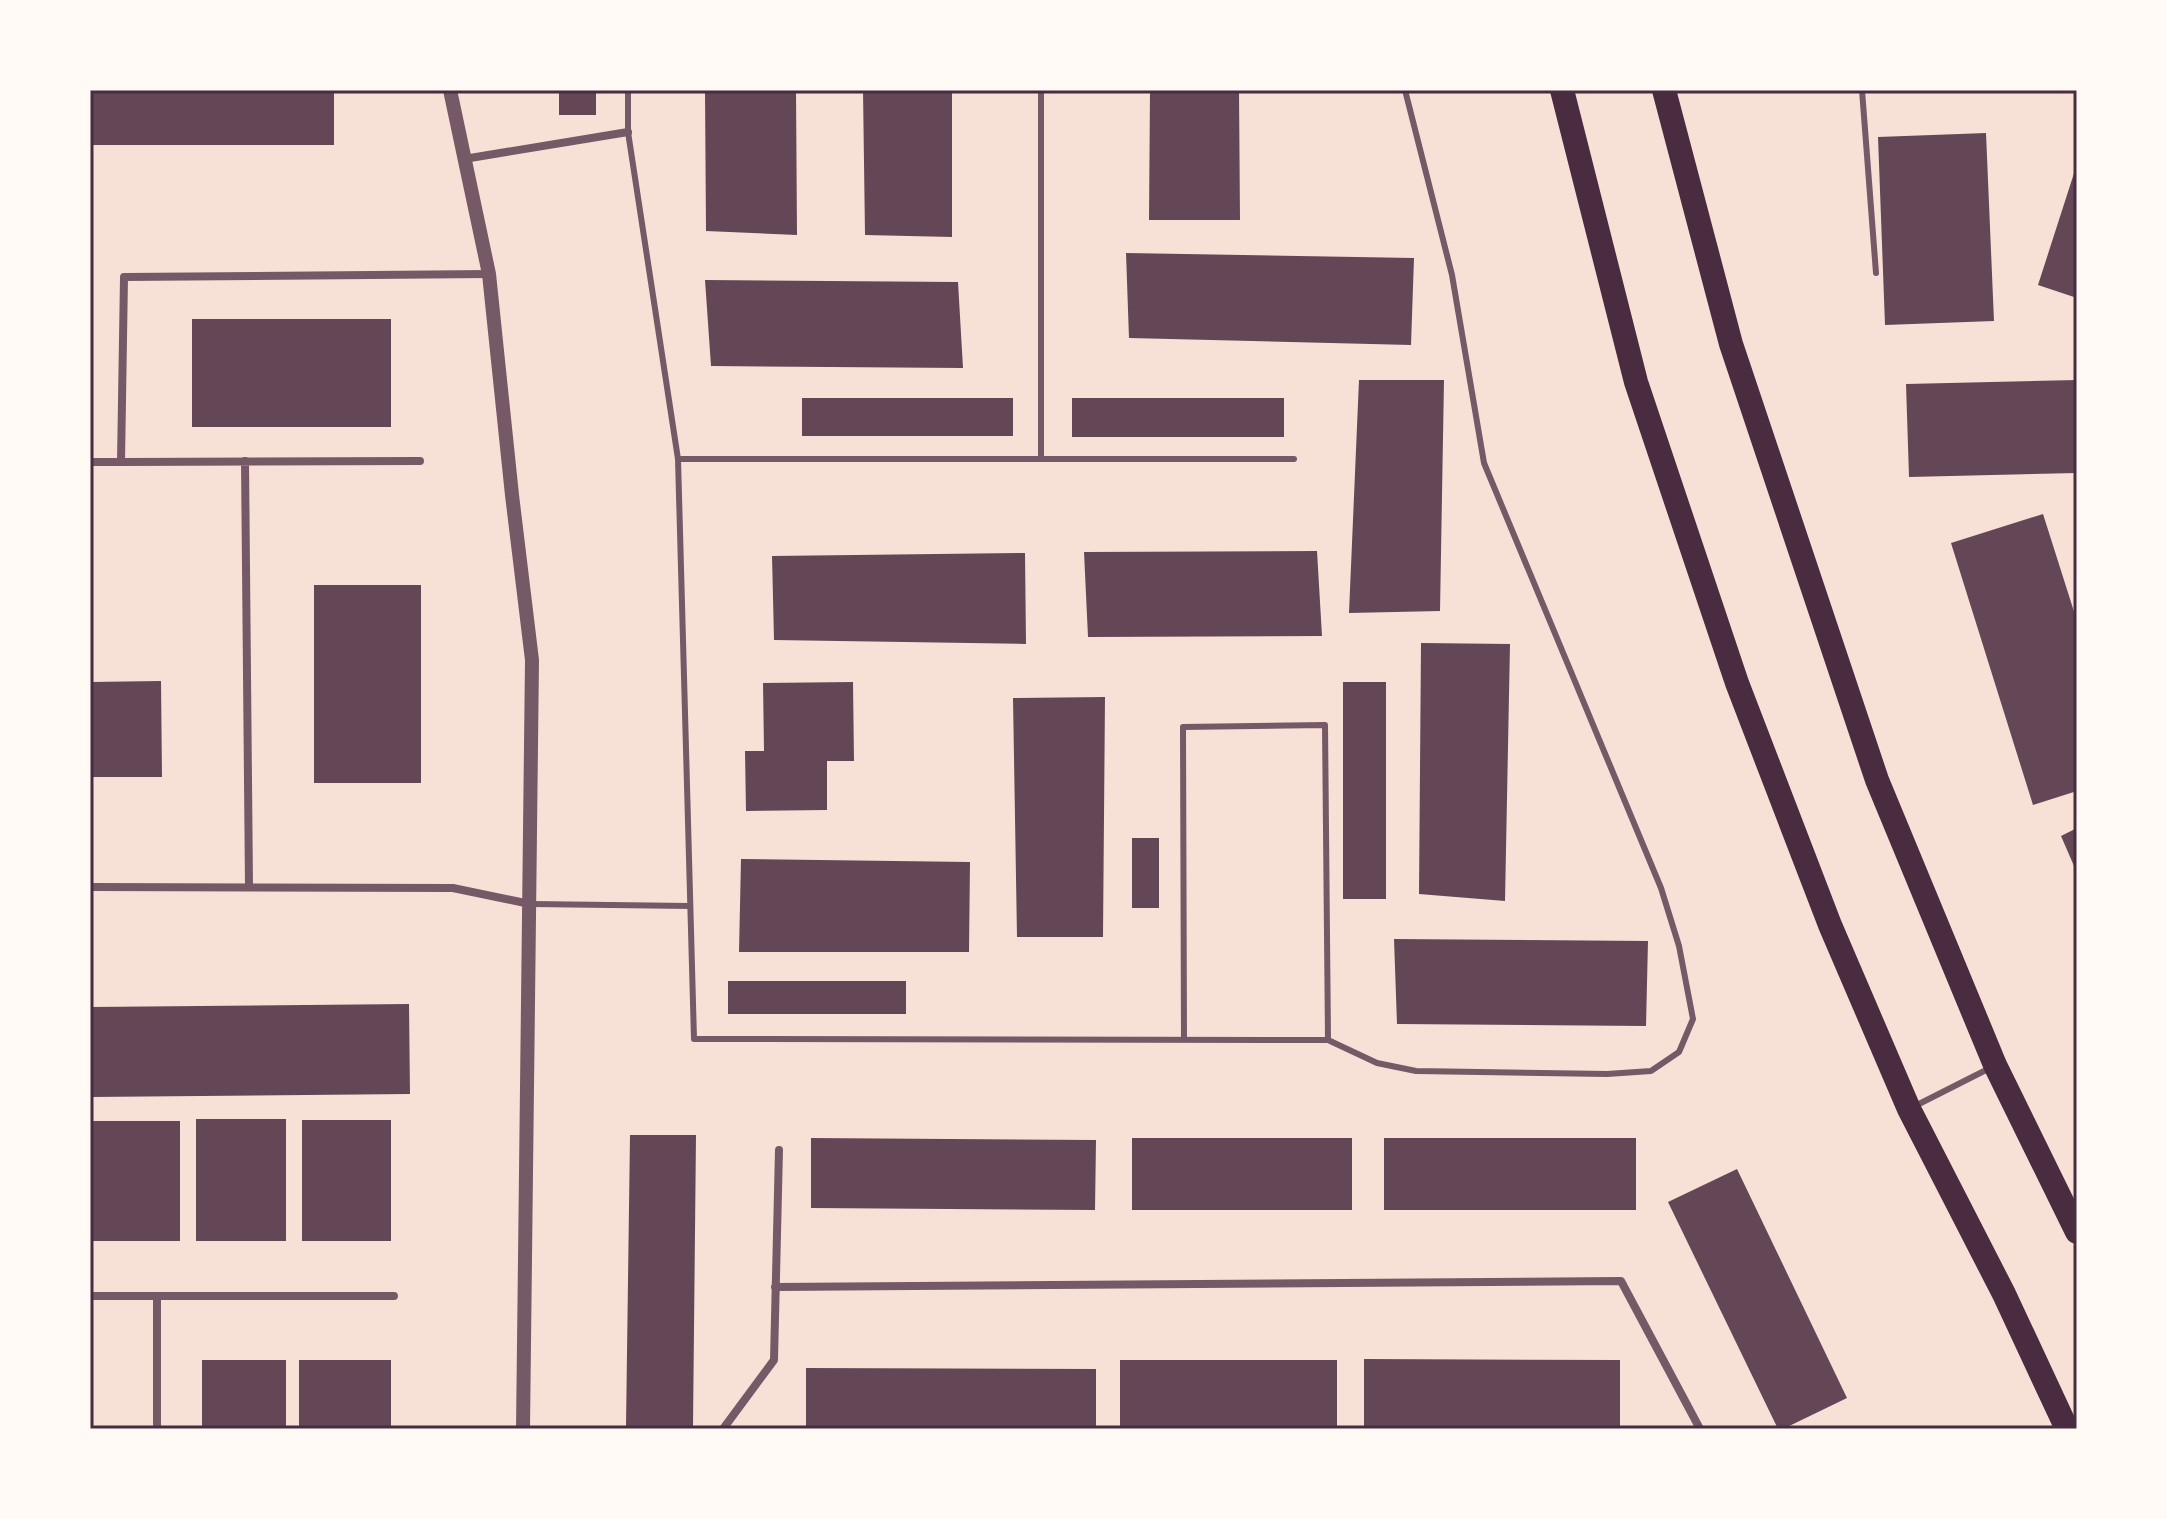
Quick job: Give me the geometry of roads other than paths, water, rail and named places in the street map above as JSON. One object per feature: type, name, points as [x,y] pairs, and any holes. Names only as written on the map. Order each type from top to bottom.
[{"type":"highway","points":[[1562,90],[1636,382],[1737,683],[1830,925],[1909,1109],[2004,1294],[2067,1429]]},
{"type":"highway","points":[[1664,90],[1731,344],[1877,780],[1995,1065],[2077,1232]]},
{"type":"street","points":[[450,90],[489,274],[532,660],[523,1429]]},
{"type":"street","points":[[464,159],[628,132]]},
{"type":"street","points":[[121,462],[124,277],[489,274]]},
{"type":"street","points":[[245,461],[249,887]]},
{"type":"street","points":[[90,462],[420,461]]},
{"type":"street","points":[[90,887],[453,888],[531,904]]},
{"type":"street","points":[[723,1429],[774,1360],[779,1150]]},
{"type":"street","points":[[775,1287],[1621,1281],[1700,1429]]},
{"type":"street","points":[[90,1296],[394,1296]]},
{"type":"street","points":[[157,1296],[157,1429]]},
{"type":"lane","points":[[628,90],[628,132],[678,459],[694,1039],[1328,1040],[1377,1063],[1416,1071],[1607,1074],[1651,1071],[1679,1052],[1693,1019],[1679,946],[1661,888],[1484,463],[1452,275],[1405,90]]},
{"type":"lane","points":[[1041,90],[1041,459]]},
{"type":"lane","points":[[1864,90],[1876,273]]},
{"type":"lane","points":[[678,459],[1294,459]]},
{"type":"lane","points":[[1184,1040],[1183,727],[1325,725],[1328,1040]]},
{"type":"lane","points":[[531,904],[690,906]]},
{"type":"lane","points":[[1909,1109],[1995,1065]]}]
